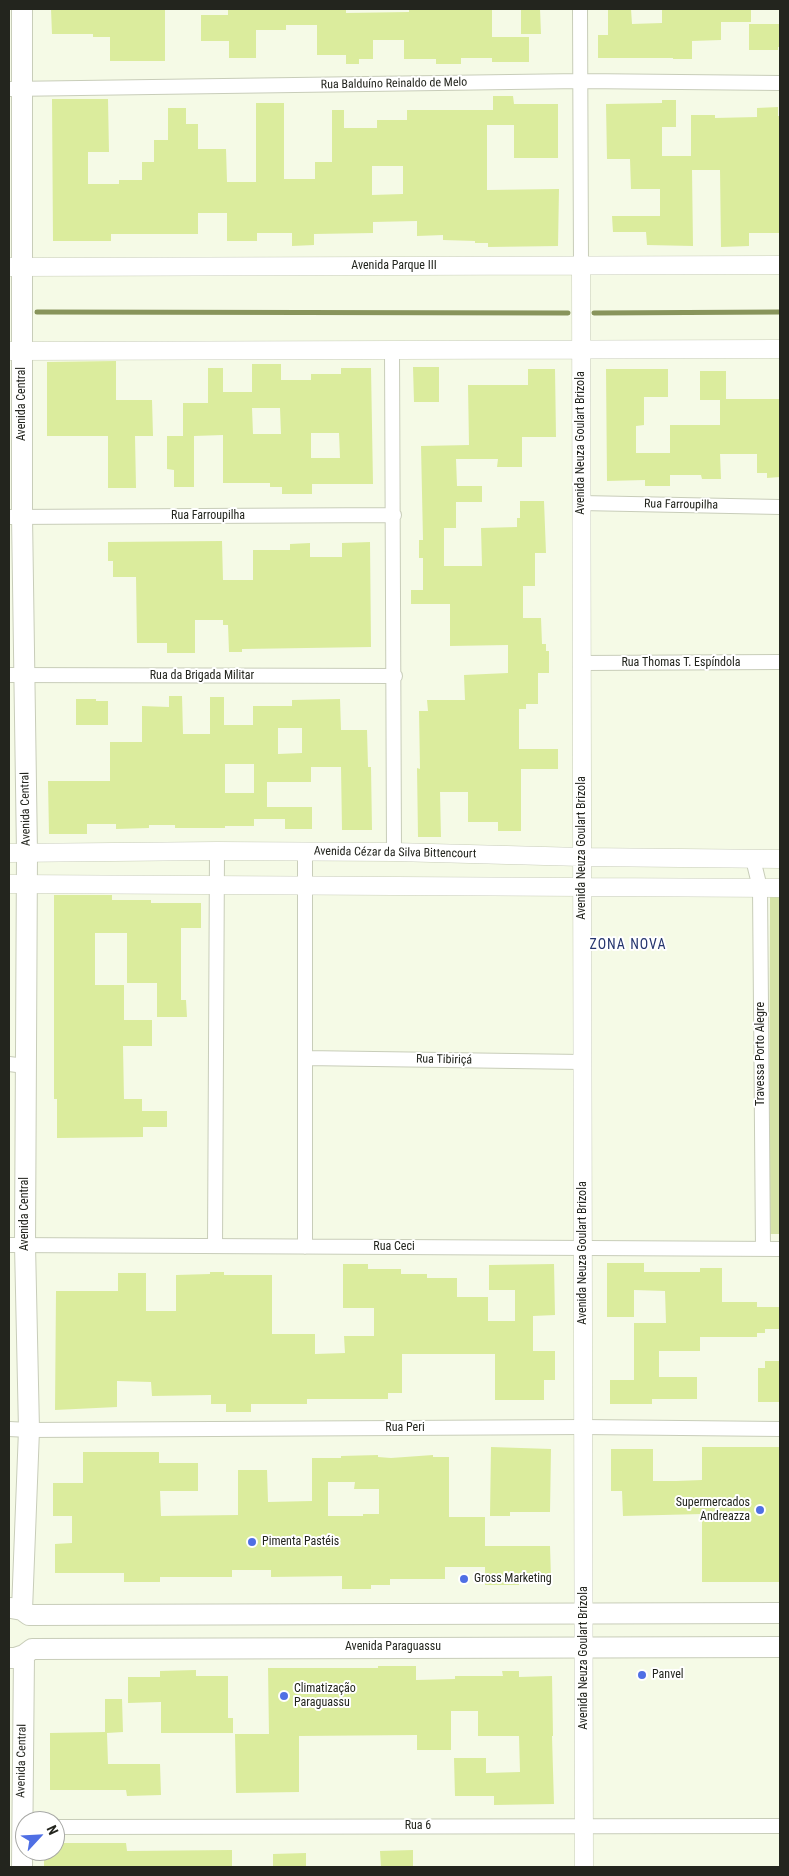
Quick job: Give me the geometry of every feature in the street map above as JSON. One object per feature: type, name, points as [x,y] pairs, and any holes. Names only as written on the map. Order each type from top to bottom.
[{"type":"main road","name":"Avenida Central","points":[[18,1811],[22,1654],[37,1635],[36,1628],[20,1611],[29,1430],[17,1245],[16,89],[22,9]]},
{"type":"main road","points":[[20,1611],[289,1614],[780,1613]]},
{"type":"main road","points":[[288,1648],[289,1614]]},
{"type":"main road","name":"Avenida Paraguassu","points":[[22,1654],[288,1648],[780,1647]]},
{"type":"street","name":"Avenida Neuza Goulart Brizola","points":[[580,9],[584,1867]]},
{"type":"street","name":"Rua Balduíno Reinaldo de Melo","points":[[16,89],[581,81],[780,83]]},
{"type":"street","name":"Avenida Parque III","points":[[16,267],[780,265]]},
{"type":"street","points":[[16,350],[780,349]]},
{"type":"street","points":[[392,350],[395,676],[394,852]]},
{"type":"street","name":"Rua Farroupilha","points":[[581,503],[780,507]]},
{"type":"street","name":"Rua Farroupilha","points":[[16,517],[394,515]]},
{"type":"street","name":"Rua Thomas T. Espíndola","points":[[582,663],[780,662]]},
{"type":"street","name":"Rua da Brigada Militar","points":[[17,675],[395,676]]},
{"type":"street","points":[[216,1246],[217,851]]},
{"type":"street","points":[[305,852],[305,1247]]},
{"type":"street","name":"Avenida Cézar da Silva Bittencourt","points":[[18,853],[394,852],[582,857],[780,859]]},
{"type":"street","name":"Travessa Porto Alegre","points":[[753,859],[760,888],[763,1249]]},
{"type":"street","points":[[17,884],[780,888]]},
{"type":"street","name":"Rua Tibiriçá","points":[[305,1058],[582,1062]]},
{"type":"street","name":"Rua Ceci","points":[[17,1245],[780,1249]]},
{"type":"street","name":"Rua Peri","points":[[9,1429],[583,1426],[780,1429]]},
{"type":"street","name":"Rua 6","points":[[65,1827],[780,1826]]},
{"type":"green space","points":[[770,893],[780,893],[780,1234],[769,1234]]},
{"type":"building","points":[[51,9],[165,9],[165,61],[110,61],[110,37],[93,37],[93,34],[52,34]]},
{"type":"building","points":[[228,9],[346,9],[346,13],[409,12],[409,9],[492,9],[492,37],[529,37],[529,62],[492,62],[492,58],[461,58],[461,64],[436,64],[436,59],[404,59],[404,40],[373,40],[373,59],[359,59],[359,64],[346,64],[346,55],[317,55],[317,25],[286,25],[286,30],[256,30],[256,58],[229,58],[229,41],[201,41],[201,15],[228,15]]},
{"type":"building","points":[[521,9],[540,9],[541,34],[521,34]]},
{"type":"building","points":[[608,9],[631,9],[632,24],[662,23],[662,9],[751,9],[751,22],[721,22],[721,40],[692,41],[692,59],[598,58],[598,35],[608,35]]},
{"type":"building","points":[[749,24],[780,24],[780,47],[778,47],[778,50],[749,50]]},
{"type":"building","points":[[493,96],[513,96],[514,104],[558,104],[558,158],[514,158],[514,125],[487,125],[487,190],[559,189],[558,246],[488,247],[488,243],[443,240],[443,235],[417,236],[417,221],[373,222],[373,233],[314,234],[314,245],[292,246],[292,233],[257,233],[257,241],[227,241],[227,213],[198,213],[198,234],[111,234],[111,241],[53,241],[52,99],[108,99],[109,152],[88,152],[88,184],[119,184],[119,180],[142,180],[142,162],[154,162],[154,140],[168,140],[168,108],[186,108],[186,124],[198,124],[198,149],[226,149],[227,182],[256,182],[256,103],[284,103],[284,179],[315,179],[315,162],[332,162],[332,110],[344,110],[344,128],[377,128],[377,120],[407,120],[407,110],[493,110]],"holes":[[[372,166],[403,166],[403,194],[372,195]]]},
{"type":"building","points":[[662,100],[676,100],[676,127],[662,127],[662,156],[691,156],[691,115],[715,115],[715,118],[757,117],[757,108],[778,107],[778,116],[780,116],[780,233],[749,233],[749,246],[721,247],[720,170],[692,170],[693,246],[647,245],[646,232],[613,232],[612,216],[660,216],[660,189],[631,189],[630,159],[607,159],[606,104],[662,103]]},
{"type":"building","points":[[116,361],[116,400],[152,400],[153,436],[135,436],[136,488],[108,488],[108,436],[47,436],[47,362]]},
{"type":"building","points":[[252,364],[281,364],[281,380],[311,380],[311,374],[341,374],[341,368],[371,368],[373,484],[312,484],[312,494],[282,494],[282,487],[270,487],[270,483],[223,483],[223,435],[194,436],[194,487],[174,487],[174,470],[167,469],[167,436],[183,436],[183,403],[208,403],[208,368],[223,368],[223,392],[252,392]],"holes":[[[252,408],[280,408],[281,434],[253,434]],[[311,433],[339,433],[340,458],[311,458]]]},
{"type":"building","points":[[413,367],[439,367],[439,402],[414,402]]},
{"type":"building","points":[[528,369],[555,369],[556,437],[522,437],[522,467],[497,467],[498,459],[456,459],[457,486],[482,486],[482,502],[456,502],[456,528],[444,528],[444,566],[482,566],[481,528],[517,527],[517,518],[520,518],[520,501],[544,501],[546,553],[535,553],[535,586],[523,586],[523,618],[541,618],[542,644],[546,644],[546,651],[549,651],[549,673],[538,673],[538,704],[526,704],[526,709],[519,709],[519,749],[558,749],[558,769],[521,769],[521,831],[498,831],[498,822],[468,822],[468,792],[440,792],[441,837],[418,837],[417,768],[420,769],[419,711],[428,711],[427,700],[465,700],[464,675],[508,673],[508,645],[450,646],[450,604],[411,604],[411,590],[423,590],[423,558],[419,558],[419,540],[423,540],[421,446],[469,445],[468,385],[528,385]]},
{"type":"building","points":[[606,369],[668,369],[668,397],[644,397],[644,425],[636,426],[636,453],[670,453],[670,425],[720,425],[720,400],[700,400],[700,371],[726,371],[726,399],[780,399],[780,477],[767,478],[767,473],[757,473],[757,454],[720,454],[721,479],[702,479],[701,475],[670,475],[670,486],[645,486],[645,480],[607,481]]},
{"type":"building","points":[[222,541],[223,580],[253,580],[253,550],[290,550],[290,544],[310,543],[310,557],[342,557],[342,543],[370,542],[371,647],[242,649],[242,652],[229,652],[228,625],[223,625],[223,620],[195,620],[195,653],[167,653],[167,643],[137,643],[136,577],[113,577],[113,561],[108,561],[108,542]]},
{"type":"building","points":[[169,696],[182,696],[183,734],[210,734],[210,697],[224,697],[224,725],[253,725],[253,706],[292,706],[292,700],[340,699],[341,730],[367,730],[368,767],[371,767],[372,830],[342,830],[341,767],[311,767],[311,782],[267,782],[267,807],[312,807],[312,829],[285,829],[285,819],[254,819],[254,826],[225,826],[225,828],[175,828],[175,825],[149,825],[149,828],[116,829],[116,824],[87,824],[87,834],[49,834],[48,781],[110,781],[110,742],[142,742],[142,706],[169,707]],"holes":[[[278,728],[302,728],[302,753],[278,754]],[[225,764],[254,764],[254,793],[225,793]]]},
{"type":"building","points":[[76,699],[108,701],[108,725],[76,725]]},
{"type":"building","points":[[54,895],[112,895],[112,900],[151,900],[151,903],[201,903],[201,928],[181,928],[181,1000],[186,1000],[187,1017],[157,1017],[157,983],[127,983],[127,933],[95,933],[95,985],[124,985],[124,1020],[152,1020],[152,1046],[123,1046],[124,1099],[142,1099],[142,1111],[167,1111],[167,1127],[143,1127],[143,1137],[57,1138],[57,1099],[54,1099]]},
{"type":"building","points":[[607,1263],[644,1263],[644,1272],[700,1272],[700,1268],[722,1268],[722,1302],[757,1302],[757,1307],[780,1307],[780,1329],[765,1329],[765,1333],[757,1333],[757,1337],[700,1337],[700,1351],[659,1351],[659,1377],[697,1377],[697,1399],[652,1399],[652,1404],[610,1404],[610,1380],[634,1380],[634,1323],[666,1323],[665,1291],[634,1290],[634,1317],[607,1317]]},
{"type":"building","points":[[343,1264],[368,1264],[368,1269],[401,1269],[401,1274],[427,1274],[427,1278],[457,1278],[457,1297],[488,1297],[488,1321],[515,1321],[515,1290],[489,1290],[489,1265],[554,1264],[555,1315],[533,1316],[533,1351],[555,1351],[555,1380],[544,1380],[544,1400],[495,1400],[495,1354],[402,1354],[402,1393],[388,1393],[388,1399],[307,1399],[307,1404],[251,1404],[251,1412],[226,1412],[226,1404],[211,1404],[211,1395],[152,1396],[151,1382],[117,1381],[117,1407],[55,1410],[56,1291],[118,1291],[118,1273],[146,1273],[146,1311],[176,1311],[176,1275],[224,1272],[224,1275],[272,1275],[272,1334],[315,1334],[315,1354],[345,1353],[344,1336],[374,1336],[374,1308],[343,1308]]},
{"type":"building","points":[[765,1361],[780,1361],[780,1402],[758,1402],[758,1368],[765,1368]]},
{"type":"building","points":[[491,1447],[551,1449],[550,1512],[510,1512],[510,1516],[490,1516]]},
{"type":"building","points":[[702,1447],[780,1447],[780,1582],[702,1582],[702,1514],[623,1516],[622,1491],[611,1491],[611,1449],[653,1449],[653,1481],[676,1481],[702,1480]]},
{"type":"building","points":[[83,1452],[159,1452],[159,1463],[198,1463],[198,1491],[160,1491],[161,1516],[238,1515],[238,1470],[267,1470],[268,1502],[312,1501],[312,1458],[378,1455],[378,1457],[391,1458],[433,1455],[433,1457],[449,1457],[449,1517],[485,1517],[485,1546],[550,1546],[551,1578],[520,1578],[519,1585],[485,1585],[485,1567],[445,1567],[445,1579],[390,1579],[390,1585],[371,1585],[371,1589],[342,1589],[342,1576],[271,1577],[271,1570],[232,1570],[232,1577],[160,1577],[160,1582],[124,1582],[124,1573],[55,1573],[55,1544],[72,1543],[72,1516],[53,1516],[53,1483],[83,1483]],"holes":[[[328,1482],[355,1482],[354,1489],[379,1489],[379,1514],[328,1516]]]},
{"type":"building","points":[[378,1666],[416,1666],[416,1680],[455,1679],[455,1676],[503,1676],[502,1671],[519,1671],[519,1677],[552,1676],[554,1804],[494,1805],[494,1796],[455,1796],[454,1758],[486,1758],[486,1773],[520,1772],[519,1736],[478,1736],[478,1711],[451,1711],[451,1750],[417,1750],[417,1735],[299,1736],[299,1792],[236,1793],[235,1734],[269,1734],[268,1668],[378,1668]]},
{"type":"building","points":[[196,1670],[196,1676],[228,1676],[228,1718],[233,1718],[233,1733],[161,1733],[161,1702],[128,1703],[128,1677],[160,1677],[160,1671]]},
{"type":"building","points":[[105,1699],[122,1699],[123,1732],[107,1733],[108,1764],[160,1764],[161,1795],[127,1796],[126,1790],[50,1790],[50,1733],[105,1732]]},
{"type":"building","points":[[65,1843],[126,1843],[127,1851],[232,1850],[232,1867],[44,1867],[44,1861],[65,1861]]},
{"type":"building","points":[[413,1850],[413,1867],[381,1867],[380,1851]]},
{"type":"building","points":[[306,1853],[306,1867],[273,1867],[273,1854]]},
{"type":"waterway","points":[[37,312],[568,313]]},
{"type":"waterway","points":[[594,313],[780,312]]},
{"type":"place","name":"Supermercados Andreazza","points":[[760,1510]]},
{"type":"place","name":"Pimenta Pastéis","points":[[252,1542]]},
{"type":"place","name":"Gross Marketing","points":[[464,1579]]},
{"type":"place","name":"Panvel","points":[[642,1675]]},
{"type":"place","name":"Climatização Paraguassu","points":[[284,1696]]},
{"type":"district","name":"ZONA NOVA","points":[[628,945]]}]
